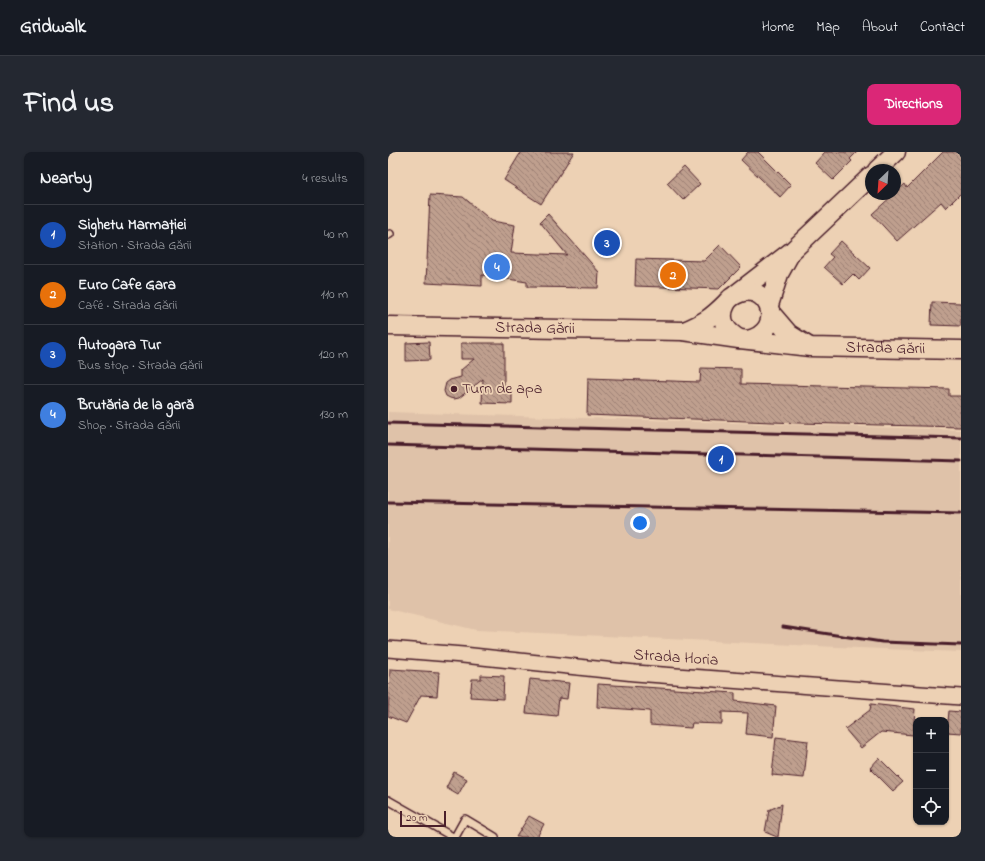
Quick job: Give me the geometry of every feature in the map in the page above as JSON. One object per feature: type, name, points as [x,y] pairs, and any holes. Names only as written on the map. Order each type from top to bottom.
[{"type":"street","points":[[883,164],[896,152]]},
{"type":"street","points":[[810,348],[789,334],[770,309],[764,299],[758,294],[744,292],[732,298],[724,309],[724,324],[733,336],[744,339],[756,338],[763,334],[768,328],[770,321],[770,309],[779,274],[793,250],[865,182]]},
{"type":"street","name":"Strada Gării","points":[[683,331],[700,325],[712,317],[732,298],[793,250]]},
{"type":"street","name":"Strada Gării","points":[[388,326],[683,331],[810,348],[961,350]]},
{"type":"street","name":"Strada Horia","points":[[388,649],[635,673],[961,697]]},
{"type":"lane","points":[[388,800],[454,837],[465,819],[495,837]]},
{"type":"shaded area","points":[[388,412],[961,430],[961,652],[476,630],[388,609]]},
{"type":"building","points":[[521,152],[574,152],[541,204],[504,180]]},
{"type":"building","points":[[748,152],[758,152],[791,185],[780,197],[741,160]]},
{"type":"building","points":[[825,152],[857,152],[850,159],[852,161],[833,180],[815,163]]},
{"type":"building","points":[[943,152],[961,152],[961,193],[946,208],[941,202],[897,241],[872,214],[887,200],[901,200],[901,188],[905,184],[907,188]]},
{"type":"building","points":[[684,167],[700,184],[683,200],[667,183]]},
{"type":"building","points":[[430,195],[463,197],[492,221],[515,225],[511,253],[567,255],[540,222],[548,214],[599,272],[598,288],[527,287],[527,282],[482,275],[482,286],[426,283]]},
{"type":"building","points":[[841,241],[870,268],[859,280],[853,274],[843,284],[824,267],[833,257],[829,254]]},
{"type":"building","points":[[720,245],[741,267],[719,289],[635,286],[636,259],[704,261]]},
{"type":"building","points":[[932,302],[961,303],[961,326],[931,325]]},
{"type":"building","points":[[429,342],[430,360],[406,361],[406,343]]},
{"type":"building","points":[[461,343],[504,343],[504,391],[512,392],[512,404],[482,403],[483,379],[459,398],[454,399],[446,396],[444,391],[446,383],[450,380],[461,377],[461,370],[474,359],[461,359]]},
{"type":"building","points":[[701,368],[741,369],[741,384],[949,389],[949,396],[961,396],[961,427],[587,415],[588,378],[700,382]]},
{"type":"building","points":[[390,669],[439,672],[437,696],[421,695],[406,723],[388,716]]},
{"type":"building","points":[[481,675],[504,676],[503,699],[470,697],[472,679],[481,679]]},
{"type":"building","points":[[530,679],[569,683],[567,699],[559,698],[557,716],[526,713]]},
{"type":"building","points":[[598,684],[735,693],[735,701],[776,706],[773,737],[746,734],[748,713],[722,712],[722,724],[692,723],[691,728],[650,725],[650,711],[597,707]]},
{"type":"building","points":[[871,704],[915,709],[914,717],[913,717],[913,735],[881,732],[861,748],[845,729],[870,710]]},
{"type":"building","points":[[949,711],[961,712],[961,733],[949,732]]},
{"type":"building","points":[[776,737],[808,741],[804,778],[772,775]]},
{"type":"building","points":[[879,758],[903,782],[893,791],[870,768]]},
{"type":"building","points":[[454,772],[467,779],[458,795],[446,788]]},
{"type":"building","points":[[782,804],[777,837],[765,832],[769,810]]},
{"type":"building","points":[[529,816],[544,824],[537,837],[516,837]]},
{"type":"railway","points":[[388,423],[961,438]]},
{"type":"railway","points":[[388,445],[961,461]]},
{"type":"railway","points":[[388,502],[961,513]]},
{"type":"railway","points":[[783,627],[882,642],[961,645]]},
{"type":"place","name":"Autogara Tur","points":[[607,243]]},
{"type":"place","name":"Brutăria de la gară","points":[[497,267]]},
{"type":"place","name":"Euro Cafe Gara","points":[[673,275]]},
{"type":"place","name":"Turn de apa","points":[[454,389]]},
{"type":"place","name":"Sighetu Marmației","points":[[721,459]]}]
